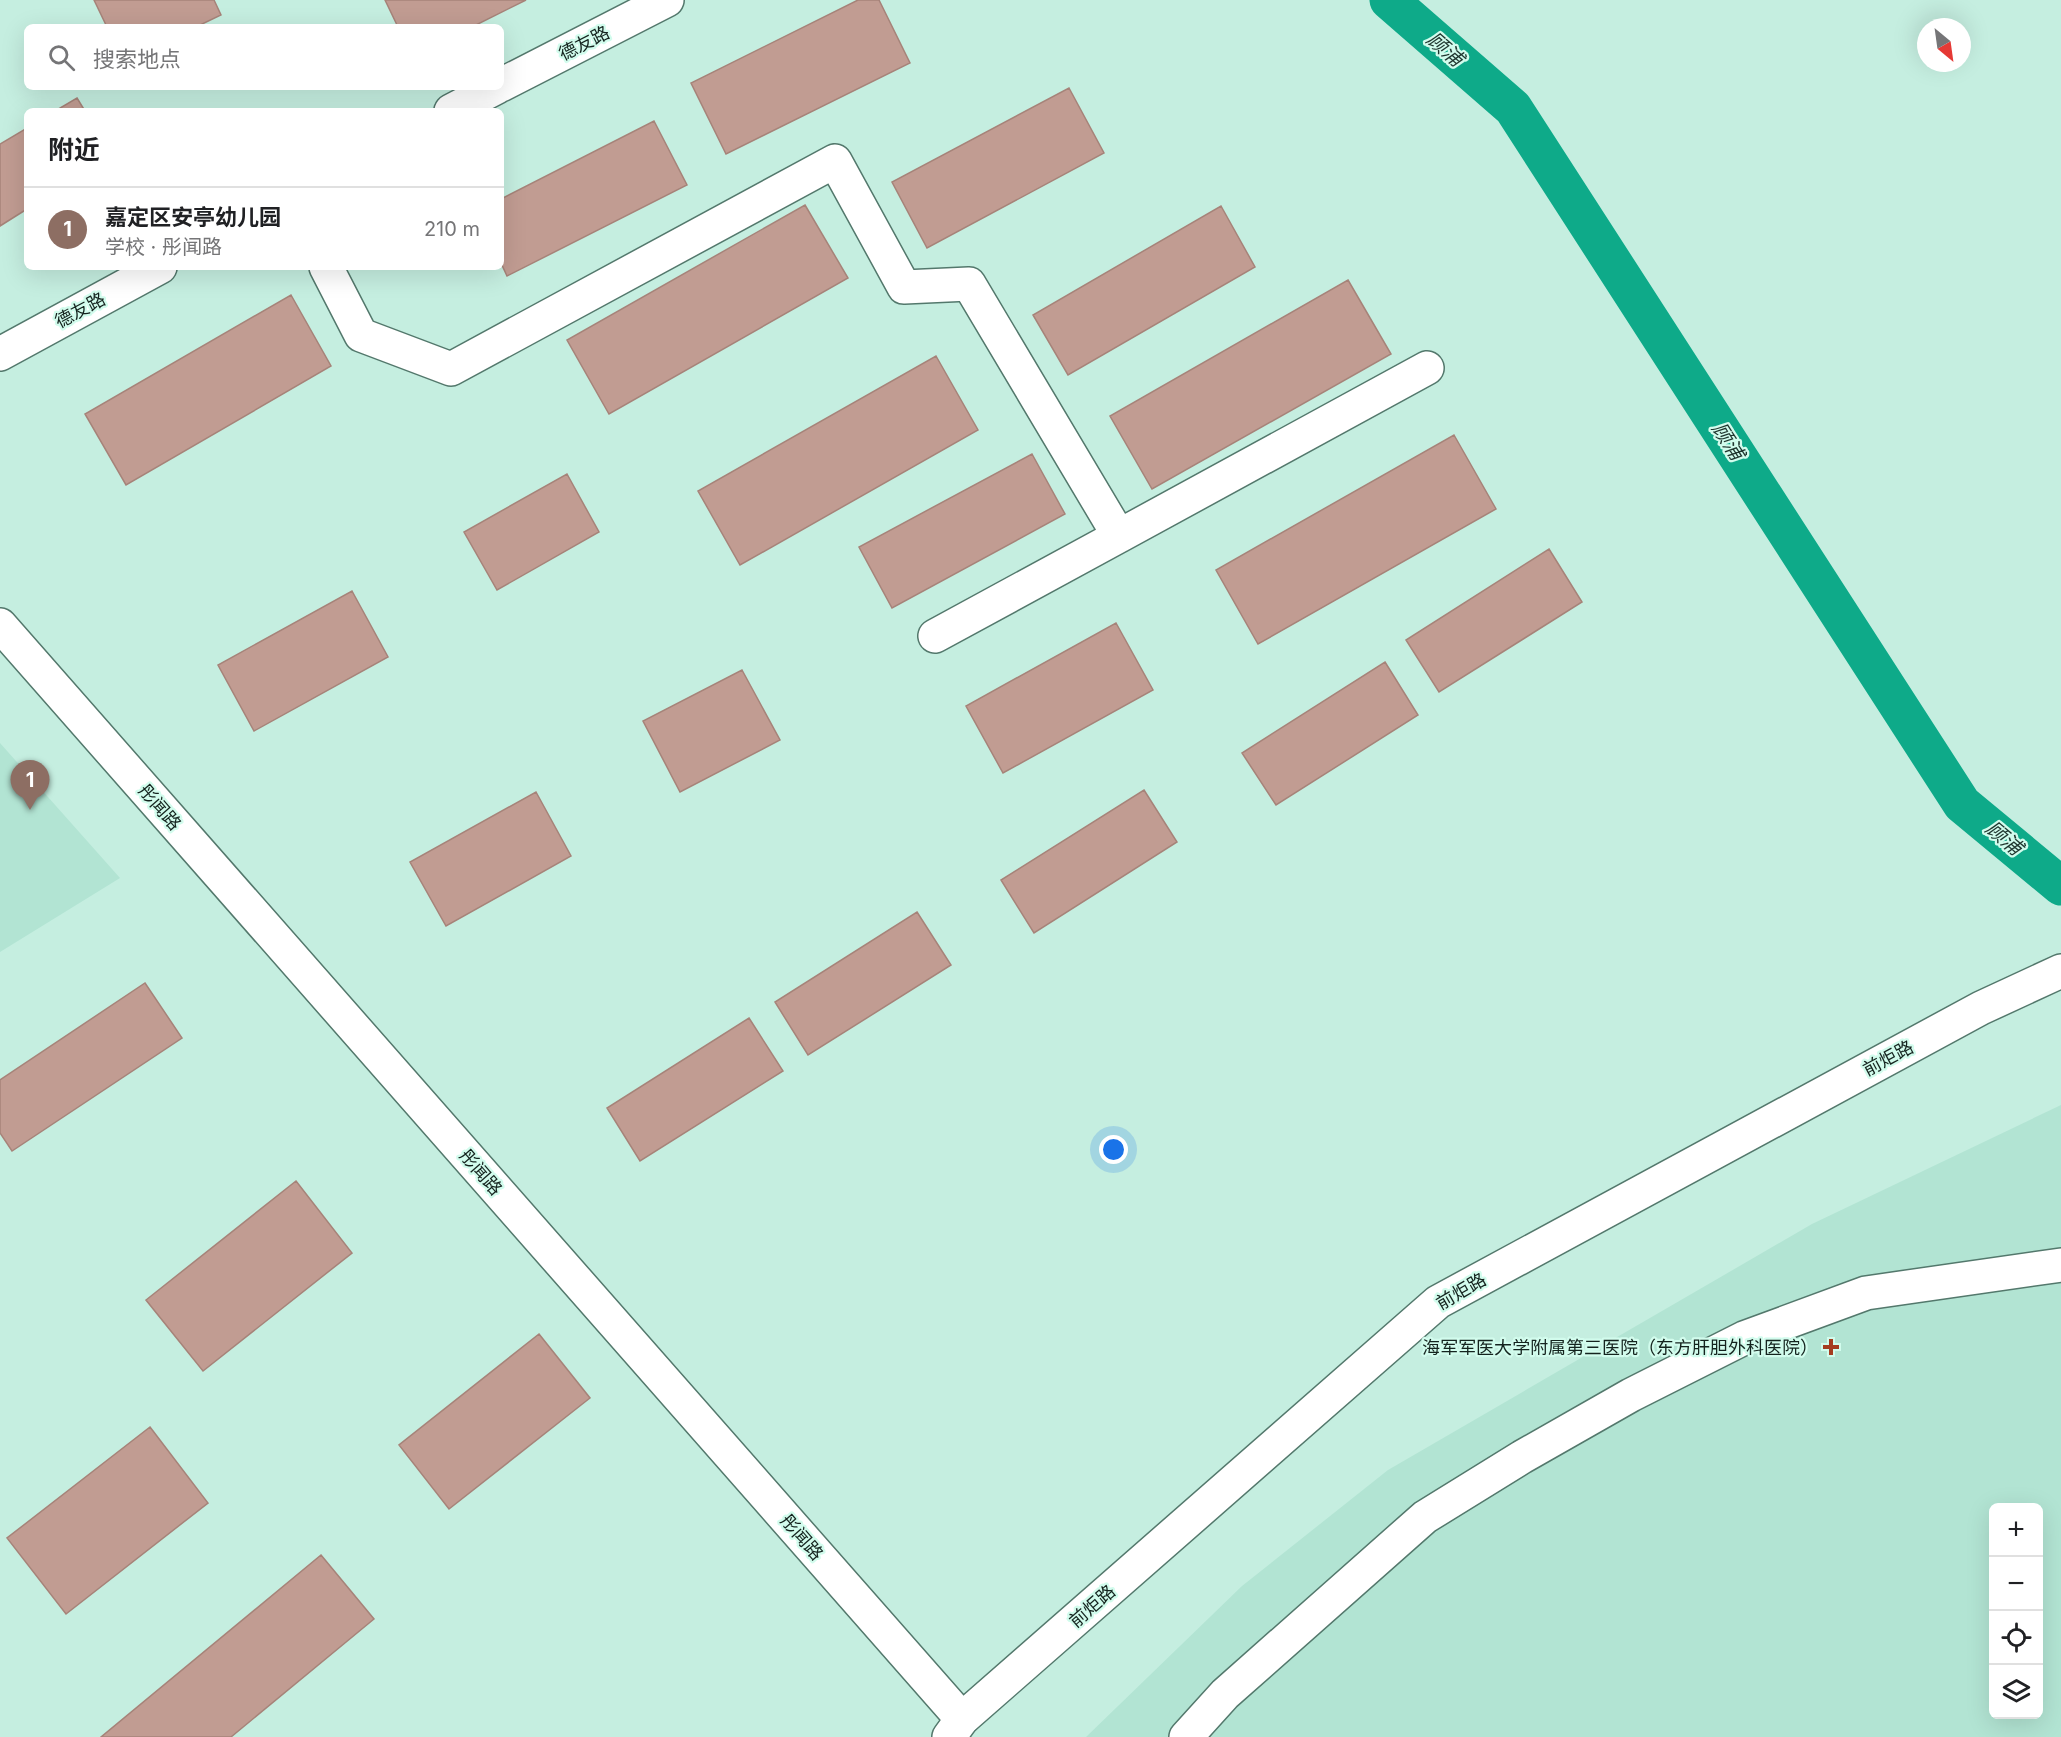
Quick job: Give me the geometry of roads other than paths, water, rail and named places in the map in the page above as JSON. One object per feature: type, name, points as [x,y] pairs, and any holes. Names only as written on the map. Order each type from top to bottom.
[{"type":"street","name":"德友路","points":[[504,83],[667,0]]},
{"type":"street","name":"德友路","points":[[457,108],[491,90]]},
{"type":"street","points":[[328,270],[361,335],[451,369],[835,161],[904,287],[969,284],[1119,536]]},
{"type":"street","name":"德友路","points":[[0,354],[154,270]]},
{"type":"street","points":[[935,636],[1427,368]]},
{"type":"street","name":"彤闻路","points":[[0,625],[956,1728]]},
{"type":"street","name":"前炬路","points":[[956,1728],[1438,1302],[1981,1008],[2061,971]]},
{"type":"street","points":[[1186,1737],[1225,1694],[1425,1517],[1522,1457],[1631,1395],[1744,1338],[1866,1293],[2061,1265]]},
{"type":"waterway","name":"顾浦","points":[[1389,0],[1513,108],[1962,804],[2061,886]]},
{"type":"place","name":"嘉定区安亭幼儿园","points":[[30,810]]},
{"type":"place","name":"海军军医大学附属第三医院（东方肝胆外科医院）","points":[[1831,1347]]}]
